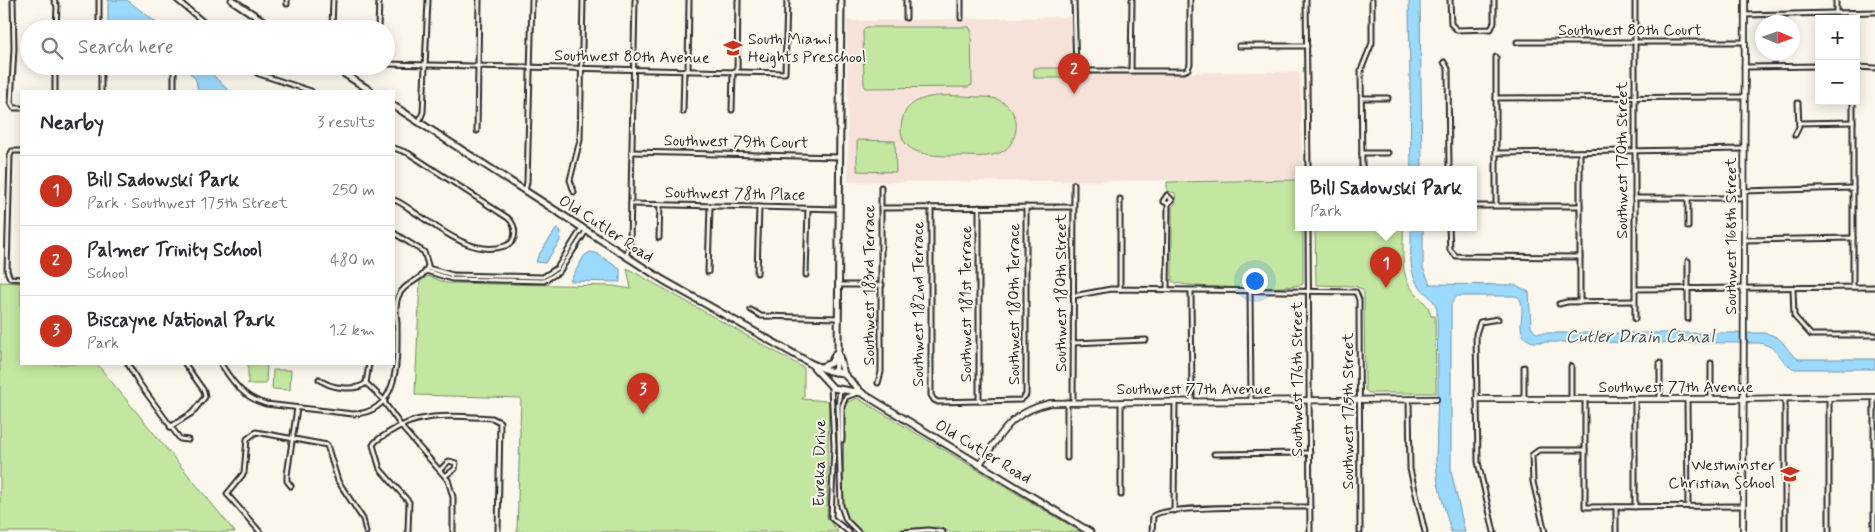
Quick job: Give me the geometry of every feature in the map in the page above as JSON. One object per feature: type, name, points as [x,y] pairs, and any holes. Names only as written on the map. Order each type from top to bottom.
[{"type":"main road","points":[[232,0],[262,20]]},
{"type":"main road","points":[[830,384],[835,372],[838,350],[841,0]]},
{"type":"main road","points":[[346,75],[369,90]]},
{"type":"main road","name":"Old Cutler Road","points":[[395,107],[584,230],[689,295],[810,363],[845,376],[860,393],[1090,532]]},
{"type":"main road","points":[[821,367],[832,362],[838,350]]},
{"type":"main road","points":[[838,350],[845,376],[845,384],[841,389]]},
{"type":"main road","name":"Old Cutler Road","points":[[810,363],[830,384],[841,389],[860,393]]},
{"type":"street","points":[[14,0],[12,107],[20,108]]},
{"type":"street","points":[[99,0],[99,20]]},
{"type":"street","points":[[177,0],[201,20]]},
{"type":"street","points":[[332,20],[333,0]]},
{"type":"street","points":[[378,20],[379,0]]},
{"type":"street","points":[[419,122],[423,112],[428,0]]},
{"type":"street","points":[[477,131],[479,0]]},
{"type":"street","points":[[524,191],[527,182],[532,0]]},
{"type":"street","points":[[574,192],[570,180],[580,144],[583,0]]},
{"type":"street","points":[[626,256],[630,243],[635,0]]},
{"type":"street","points":[[683,112],[689,0]]},
{"type":"street","points":[[737,72],[738,0]]},
{"type":"street","name":"Southwest 80th Avenue","points":[[424,64],[785,73],[787,0]]},
{"type":"street","points":[[906,0],[906,18]]},
{"type":"street","points":[[961,0],[961,18]]},
{"type":"street","points":[[1074,0],[1076,71],[1184,71],[1188,69],[1190,0]]},
{"type":"street","points":[[1132,0],[1132,71]]},
{"type":"street","points":[[1306,0],[1308,166]]},
{"type":"street","points":[[1362,166],[1362,66],[1372,44],[1372,0]]},
{"type":"street","points":[[1450,0],[1452,28],[1457,30],[1491,28],[1494,22],[1494,0]]},
{"type":"street","name":"Southwest 170th Street","points":[[1634,319],[1635,0]]},
{"type":"street","name":"Southwest 168th Street","points":[[1743,532],[1745,0]]},
{"type":"street","points":[[1836,0],[1836,13]]},
{"type":"street","points":[[55,1],[56,20]]},
{"type":"street","points":[[1745,15],[1875,12]]},
{"type":"street","name":"Southwest 80th Court","points":[[1517,42],[1744,42]]},
{"type":"street","points":[[1239,46],[1307,46]]},
{"type":"street","points":[[1496,58],[1496,206]]},
{"type":"street","points":[[1444,62],[1448,69],[1449,166]]},
{"type":"street","points":[[395,64],[424,64]]},
{"type":"street","points":[[1744,67],[1815,66]]},
{"type":"street","points":[[1860,67],[1875,68]]},
{"type":"street","points":[[732,72],[732,110]]},
{"type":"street","points":[[55,75],[55,90]]},
{"type":"street","points":[[101,75],[101,90]]},
{"type":"street","points":[[174,75],[174,90]]},
{"type":"street","points":[[262,75],[308,90]]},
{"type":"street","points":[[1496,98],[1744,97]]},
{"type":"street","points":[[1362,98],[1388,98]]},
{"type":"street","points":[[1795,135],[1799,123],[1798,104]]},
{"type":"street","points":[[1853,105],[1853,287]]},
{"type":"street","points":[[1799,123],[1853,122]]},
{"type":"street","points":[[395,148],[405,151],[512,222],[514,236],[510,243],[504,246],[467,246],[395,201]]},
{"type":"street","points":[[1496,153],[1744,149]]},
{"type":"street","points":[[20,150],[11,152],[8,276],[20,279]]},
{"type":"street","name":"Southwest 79th Court","points":[[632,152],[840,157]]},
{"type":"street","points":[[1362,153],[1388,153]]},
{"type":"street","points":[[1580,153],[1580,302]]},
{"type":"street","name":"Southwest 180th Street","points":[[1074,184],[1074,402]]},
{"type":"street","name":"Southwest 183rd Terrace","points":[[878,383],[881,372],[881,187]]},
{"type":"street","points":[[1744,190],[1853,188]]},
{"type":"street","points":[[1635,198],[1744,198]]},
{"type":"street","points":[[1688,198],[1688,227]]},
{"type":"street","points":[[1120,199],[1120,289]]},
{"type":"street","name":"Southwest 78th Place","points":[[631,204],[839,209]]},
{"type":"street","points":[[1167,289],[1168,204]]},
{"type":"street","points":[[659,238],[660,205]]},
{"type":"street","points":[[708,272],[710,206]]},
{"type":"street","points":[[1477,206],[1580,206]]},
{"type":"street","points":[[757,272],[759,207]]},
{"type":"street","name":"Southwest 181st Terrace","points":[[978,207],[979,401]]},
{"type":"street","name":"Southwest 180th Terrace","points":[[979,401],[1024,400],[1026,393],[1026,207]]},
{"type":"street","points":[[881,208],[1074,207]]},
{"type":"street","points":[[806,275],[808,208]]},
{"type":"street","name":"Southwest 182nd Terrace","points":[[931,208],[930,392],[932,399],[938,402],[979,401]]},
{"type":"street","points":[[427,270],[452,279],[543,279],[559,272],[584,230]]},
{"type":"street","name":"Southwest 176th Street","points":[[1308,231],[1310,532]]},
{"type":"street","points":[[1449,231],[1451,254],[1457,257],[1580,257]]},
{"type":"street","points":[[221,365],[237,387],[246,395],[266,404],[356,414],[371,410],[384,401],[395,379],[396,303],[401,292],[409,283],[427,270],[428,260],[425,253],[395,234]]},
{"type":"street","points":[[1743,240],[1853,238]]},
{"type":"street","points":[[1688,261],[1688,319]]},
{"type":"street","points":[[839,285],[882,285]]},
{"type":"street","points":[[1635,290],[1875,287]]},
{"type":"street","points":[[1073,296],[1120,289],[1191,291],[1309,290]]},
{"type":"street","points":[[1793,289],[1794,316],[1812,335],[1875,334]]},
{"type":"street","points":[[1250,290],[1251,401]]},
{"type":"street","name":"Southwest 175th Street","points":[[1309,290],[1356,292],[1360,300],[1360,532]]},
{"type":"street","points":[[1191,291],[1192,401]]},
{"type":"street","points":[[1558,304],[1634,301]]},
{"type":"street","points":[[751,310],[761,316],[838,318]]},
{"type":"street","points":[[1494,532],[1478,467],[1476,334],[1482,321],[1498,319]]},
{"type":"street","points":[[1073,343],[1146,340]]},
{"type":"street","points":[[1660,363],[1660,400]]},
{"type":"street","points":[[1711,363],[1711,399]]},
{"type":"street","points":[[129,365],[170,427],[180,439],[188,440]]},
{"type":"street","points":[[170,427],[192,413],[205,397],[204,391],[185,365]]},
{"type":"street","points":[[366,383],[369,365]]},
{"type":"street","points":[[1571,366],[1572,399]]},
{"type":"street","points":[[1524,367],[1524,399]]},
{"type":"street","points":[[319,379],[328,385],[350,387],[358,387],[366,383]]},
{"type":"street","points":[[366,383],[384,401],[400,425],[445,476],[453,497],[453,532]]},
{"type":"street","name":"Eureka Drive","points":[[830,384],[834,498],[831,516],[833,520],[849,532]]},
{"type":"street","name":"Eureka Drive","points":[[841,389],[838,406],[841,443],[841,501],[845,519],[858,532]]},
{"type":"street","points":[[841,443],[842,404],[846,397],[860,393]]},
{"type":"street","points":[[1874,532],[1875,397]]},
{"type":"street","name":"Southwest 77th Avenue","points":[[1477,399],[1660,400],[1875,397]]},
{"type":"street","points":[[1785,398],[1785,532]]},
{"type":"street","points":[[1829,398],[1829,532]]},
{"type":"street","points":[[1409,399],[1410,469],[1425,532]]},
{"type":"street","name":"Southwest 77th Avenue","points":[[979,465],[998,435],[1014,419],[1041,406],[1067,402],[1436,399]]},
{"type":"street","points":[[1634,507],[1635,399]]},
{"type":"street","points":[[1687,399],[1688,506]]},
{"type":"street","points":[[1586,400],[1586,507],[1743,506]]},
{"type":"street","points":[[1121,401],[1121,496]]},
{"type":"street","points":[[1174,401],[1174,511]]},
{"type":"street","points":[[1067,402],[1068,458]]},
{"type":"street","points":[[291,486],[287,479],[291,439],[297,408]]},
{"type":"street","points":[[408,532],[410,503],[381,470],[373,446],[377,440],[400,425],[415,419],[431,416],[491,418],[499,420],[498,532]]},
{"type":"street","points":[[260,532],[227,494],[228,489],[244,473],[247,442],[250,435],[258,432],[325,444],[330,451],[338,481],[364,519],[366,532]]},
{"type":"street","points":[[1545,532],[1533,482],[1532,455],[1539,450],[1586,450]]},
{"type":"street","points":[[1214,454],[1310,453]]},
{"type":"street","points":[[440,470],[449,461],[456,463],[455,470],[445,476]]},
{"type":"street","points":[[1152,532],[1154,514],[1160,511],[1207,508],[1310,507]]},
{"type":"street","points":[[1616,507],[1616,532]]},
{"type":"street","points":[[839,524],[845,519]]},
{"type":"street","points":[[906,532],[928,530],[943,532]]},
{"type":"shaded area","points":[[1072,17],[1074,73],[1300,72],[1302,166],[1295,166],[1295,180],[848,182],[847,21]]},
{"type":"green space","points":[[866,27],[969,27],[971,30],[972,85],[968,87],[866,88],[864,85],[863,31]]},
{"type":"green space","points":[[1034,68],[1065,68],[1065,78],[1034,78]]},
{"type":"green space","points":[[936,96],[983,97],[1001,101],[1014,115],[1016,123],[1015,134],[1010,145],[998,154],[990,156],[938,156],[918,152],[910,148],[904,141],[901,132],[902,120],[907,110],[915,102]]},
{"type":"green space","points":[[857,140],[895,141],[896,172],[857,171]]},
{"type":"green space","points":[[1295,180],[1295,231],[1303,231],[1303,284],[1279,287],[1236,288],[1194,286],[1172,281],[1172,207],[1176,203],[1175,193],[1167,191],[1167,182]]},
{"type":"green space","points":[[1315,231],[1403,231],[1403,264],[1406,279],[1428,307],[1431,316],[1435,316],[1436,393],[1369,393],[1365,390],[1364,294],[1362,289],[1355,286],[1316,285]]},
{"type":"green space","points":[[627,268],[804,368],[804,396],[802,399],[829,401],[827,517],[838,532],[517,532],[521,398],[415,395],[420,281],[428,276],[446,283],[614,286],[631,289]]},
{"type":"green space","points":[[0,282],[20,283],[20,365],[98,365],[235,532],[0,532]]},
{"type":"green space","points":[[248,365],[267,365],[266,384],[248,384]]},
{"type":"green space","points":[[273,370],[291,370],[290,390],[272,389]]},
{"type":"green space","points":[[857,398],[1081,532],[950,532],[938,527],[864,532],[851,523],[845,511],[843,501],[844,413],[846,403]]},
{"type":"water","points":[[108,0],[127,0],[153,20],[108,20]]},
{"type":"water","points":[[1409,0],[1420,0],[1422,166],[1411,166]]},
{"type":"water","points":[[192,75],[213,75],[228,90],[198,90],[196,80]]},
{"type":"water","points":[[557,228],[561,231],[560,241],[545,263],[536,262],[538,256]]},
{"type":"water","name":"Cutler Drain Canal","points":[[1411,231],[1423,231],[1423,268],[1430,284],[1516,285],[1529,292],[1531,327],[1536,333],[1764,333],[1777,338],[1799,359],[1875,359],[1875,369],[1795,369],[1786,363],[1772,348],[1760,343],[1533,342],[1522,333],[1522,307],[1521,301],[1517,296],[1457,296],[1451,304],[1451,471],[1465,532],[1451,532],[1438,484],[1436,460],[1438,390],[1437,309],[1434,302],[1418,285],[1415,279],[1412,272]]},
{"type":"water","points":[[590,252],[596,253],[620,269],[620,282],[570,281],[584,256]]},
{"type":"place","name":"South Miami Heights Preschool","points":[[733,48]]},
{"type":"place","name":"Palmer Trinity School","points":[[1074,94]]},
{"type":"place","name":"Bill Sadowski Park","points":[[1386,288]]},
{"type":"place","name":"Biscayne National Park","points":[[643,414]]},
{"type":"place","name":"Westminster Christian School","points":[[1790,474]]}]
